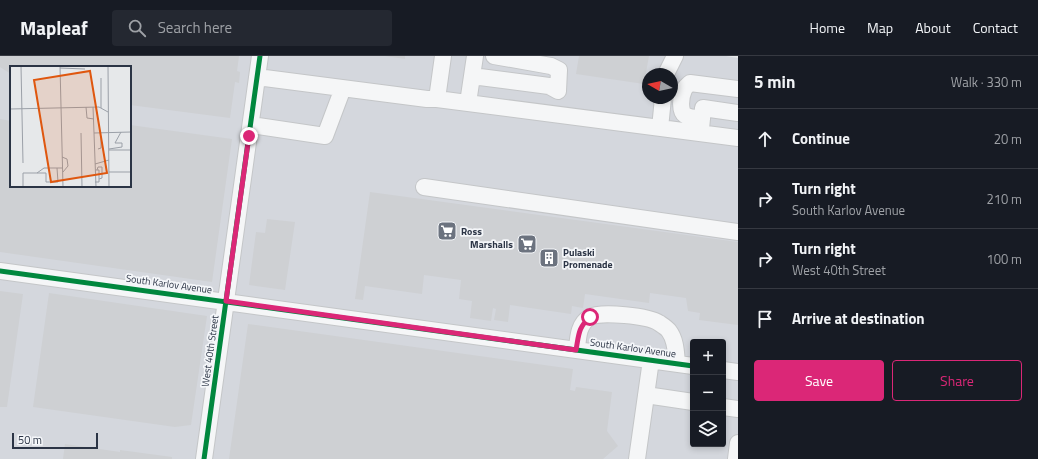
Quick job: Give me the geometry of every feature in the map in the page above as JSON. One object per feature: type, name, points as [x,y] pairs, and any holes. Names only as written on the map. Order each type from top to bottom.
[{"type":"street","name":"West 40th Street","points":[[204,459],[260,56]]},
{"type":"street","points":[[437,98],[443,56]]},
{"type":"street","points":[[468,102],[475,56]]},
{"type":"street","points":[[472,76],[549,86],[558,91],[559,70],[556,68],[494,56]]},
{"type":"street","points":[[662,56],[666,74],[675,56]]},
{"type":"street","points":[[258,77],[427,100],[437,98],[660,128],[701,126]]},
{"type":"street","points":[[738,89],[690,83],[683,90],[681,105],[685,116],[701,126],[738,138]]},
{"type":"street","points":[[251,125],[325,136],[343,88]]},
{"type":"street","points":[[660,128],[662,104]]},
{"type":"street","points":[[701,126],[703,108],[738,113]]},
{"type":"street","points":[[424,187],[738,232]]},
{"type":"street","name":"South Karlov Avenue","points":[[0,271],[690,365]]},
{"type":"street","points":[[576,350],[579,330],[582,324],[590,317],[607,314],[641,317],[659,323],[669,331],[675,343],[677,363]]},
{"type":"street","points":[[637,459],[651,360]]},
{"type":"street","points":[[726,370],[738,372]]},
{"type":"street","points":[[646,395],[690,402]]},
{"type":"street","points":[[726,407],[738,409]]},
{"type":"street","points":[[736,459],[738,443]]},
{"type":"shaded area","points":[[0,56],[726,56],[738,58],[738,459],[0,459]]},
{"type":"building","points":[[0,56],[239,56],[237,71],[240,72],[239,83],[235,82],[230,118],[131,105],[131,66],[10,66],[10,73],[0,67]]},
{"type":"building","points":[[385,56],[405,56],[405,59]]},
{"type":"building","points":[[579,56],[649,56],[647,68],[642,68],[642,84],[576,74]]},
{"type":"building","points":[[0,119],[10,121],[10,187],[131,187],[131,125],[232,139],[212,282],[0,252]]},
{"type":"building","name":"Pulaski Promenade","points":[[370,192],[738,242],[738,325],[699,320],[700,313],[688,311],[686,298],[650,293],[649,303],[585,294],[583,308],[572,306],[571,314],[510,305],[508,322],[494,320],[496,309],[493,308],[491,321],[470,318],[472,301],[459,299],[461,280],[424,275],[422,294],[365,286],[363,300],[355,299]]},
{"type":"building","points":[[267,219],[295,222],[285,290],[249,285],[256,232],[265,233]]},
{"type":"building","points":[[0,291],[23,294],[7,407],[0,407]]},
{"type":"building","points":[[49,293],[207,316],[191,425],[175,427],[33,407]]},
{"type":"building","points":[[248,324],[573,369],[570,390],[575,391],[576,387],[612,392],[607,431],[618,446],[603,459],[229,459]]},
{"type":"building","points":[[65,444],[120,452],[120,450],[172,457],[172,459],[63,459]]},
{"type":"cycle path","points":[[204,459],[260,56]]},
{"type":"cycle path","points":[[0,271],[690,366]]},
{"type":"place","name":"Ross","points":[[447,231]]},
{"type":"place","name":"Marshalls","points":[[527,244]]},
{"type":"place","name":"Pulaski Promenade","points":[[549,258]]},
{"type":"route","points":[[249,136],[226,301],[576,350],[579,330],[582,324],[590,317]]}]
